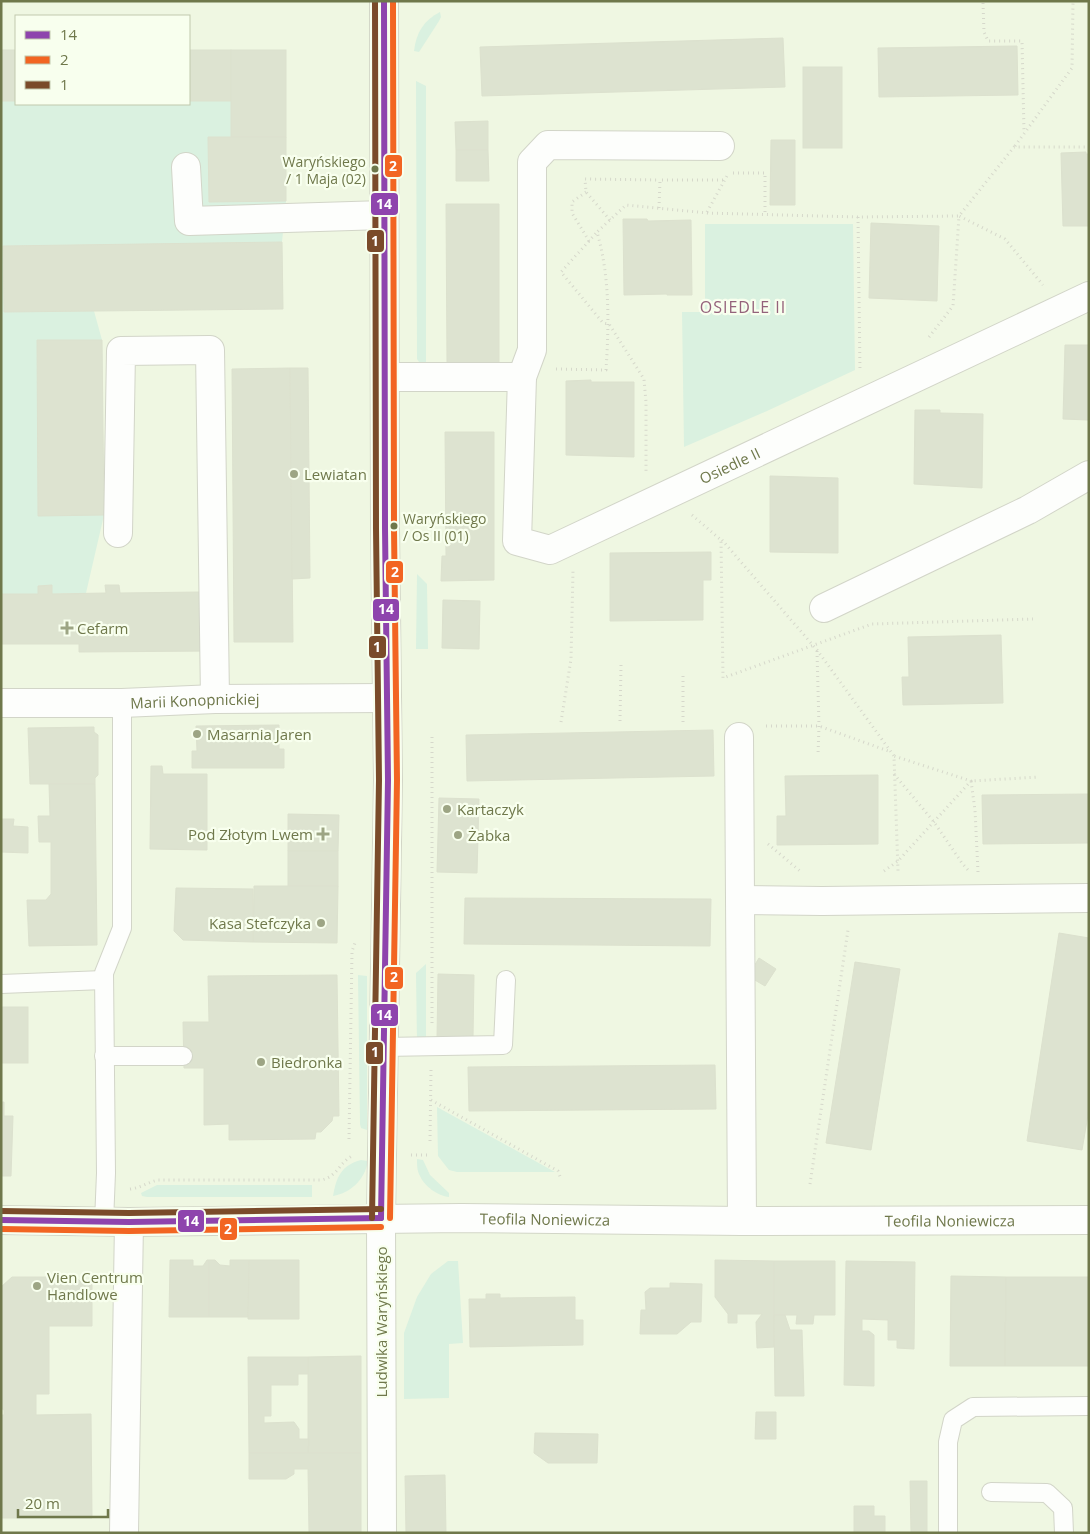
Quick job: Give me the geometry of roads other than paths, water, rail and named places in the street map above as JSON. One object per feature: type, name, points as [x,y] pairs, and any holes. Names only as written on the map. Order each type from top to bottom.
[{"type":"street","name":"Ludwika Waryńskiego","points":[[382,1533],[380,1218],[388,780],[384,1]]},
{"type":"street","name":"Osiedle II","points":[[720,146],[548,145],[532,162],[532,350],[524,373],[518,541],[550,550],[1089,296]]},
{"type":"street","points":[[186,167],[189,221],[384,215]]},
{"type":"street","points":[[118,533],[121,351],[210,350],[215,699]]},
{"type":"street","points":[[385,377],[524,373]]},
{"type":"street","points":[[824,608],[1028,510],[1089,475]]},
{"type":"street","name":"Marii Konopnickiej","points":[[1,703],[122,703],[215,699],[387,698]]},
{"type":"street","points":[[742,1221],[739,826],[750,732]]},
{"type":"street","points":[[740,900],[1089,898]]},
{"type":"street","name":"Teofila Noniewicza","points":[[1,1220],[116,1222],[380,1218],[742,1221],[1089,1220]]},
{"type":"street","points":[[116,1222],[124,1533]]},
{"type":"lane","points":[[116,1222],[106,1172],[104,973],[122,928],[122,703]]},
{"type":"lane","points":[[1,984],[104,980]]},
{"type":"lane","points":[[383,1047],[503,1045],[506,980]]},
{"type":"lane","points":[[104,1056],[183,1056]]},
{"type":"lane","points":[[948,1533],[948,1442],[953,1420],[973,1407],[1089,1406]]},
{"type":"lane","points":[[991,1492],[1047,1493],[1063,1508],[1064,1533]]},
{"type":"place","name":"Waryńskiego / 1 Maja (02)","points":[[375,169]]},
{"type":"place","name":"Lewiatan","points":[[294,474]]},
{"type":"place","name":"Waryńskiego / Os II (01)","points":[[394,526]]},
{"type":"place","name":"Cefarm","points":[[67,628]]},
{"type":"place","name":"Masarnia Jaren","points":[[197,734]]},
{"type":"place","name":"Kartaczyk","points":[[447,809]]},
{"type":"place","name":"Pod Złotym Lwem","points":[[323,834]]},
{"type":"place","name":"Żabka","points":[[458,835]]},
{"type":"place","name":"Kasa Stefczyka","points":[[321,923]]},
{"type":"place","name":"Biedronka","points":[[261,1062]]},
{"type":"place","name":"Vien Centrum Handlowe","points":[[37,1286]]},
{"type":"district","name":"OSIEDLE II","points":[[743,307]]}]
